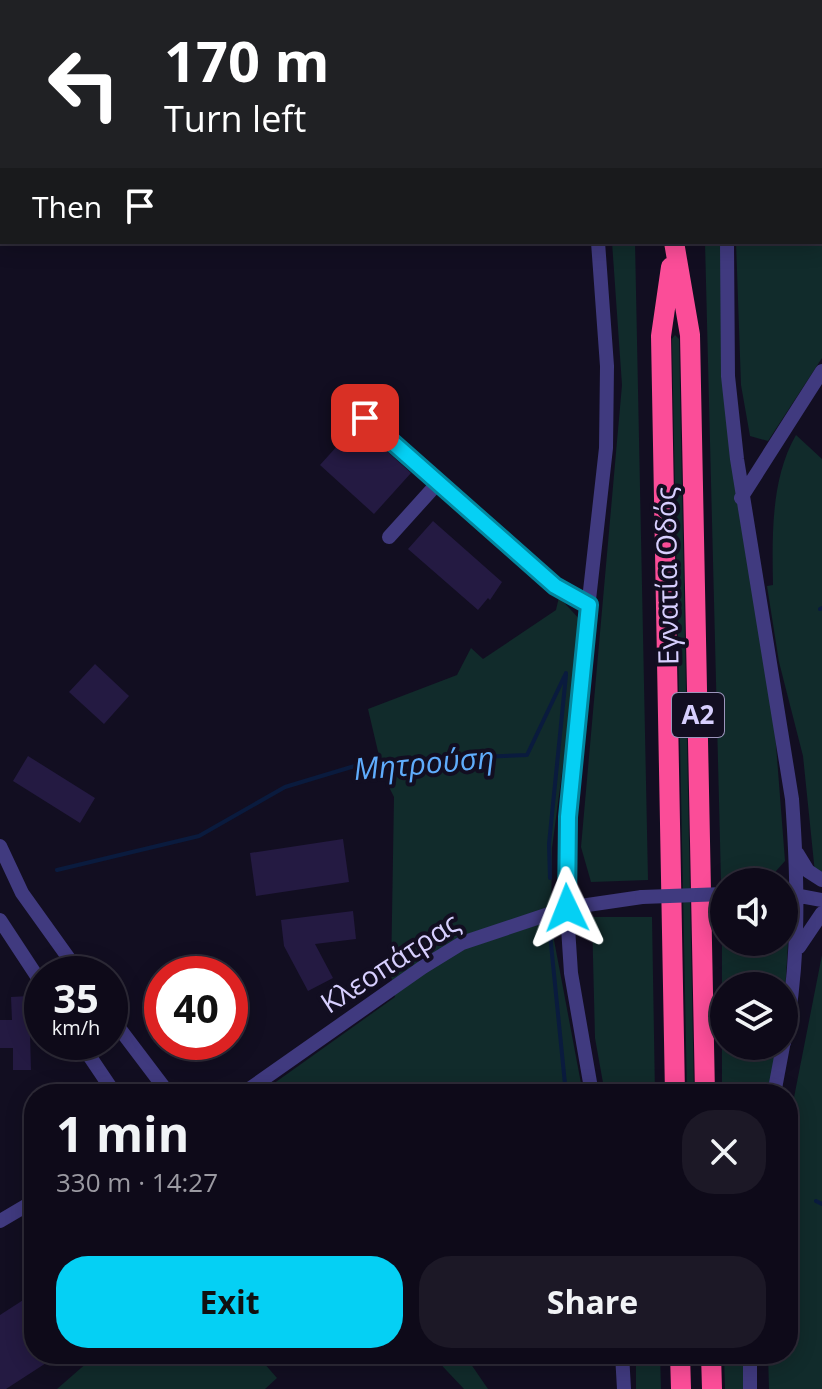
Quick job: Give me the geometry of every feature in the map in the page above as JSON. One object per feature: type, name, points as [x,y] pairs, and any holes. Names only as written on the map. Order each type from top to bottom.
[{"type":"highway","name":"Εγνατία Οδός","points":[[674,246],[661,336],[675,1084]]},
{"type":"highway","name":"Εγνατία Οδός","points":[[674,246],[690,335],[705,1084]]},
{"type":"highway","points":[[680,1364],[681,1389]]},
{"type":"highway","points":[[711,1364],[712,1389]]},
{"type":"street","points":[[590,1084],[571,973],[567,908],[568,817],[608,407],[598,244]]},
{"type":"street","points":[[727,244],[728,376],[741,498],[785,752],[796,849],[794,868]]},
{"type":"street","points":[[741,498],[822,371]]},
{"type":"street","points":[[365,418],[436,485],[555,586],[589,605]]},
{"type":"street","points":[[389,537],[436,485]]},
{"type":"street","points":[[0,846],[22,893],[67,956]]},
{"type":"street","points":[[796,849],[808,871],[822,881]]},
{"type":"street","points":[[798,890],[822,881]]},
{"type":"street","name":"Κλεοπάτρας","points":[[256,1084],[449,949],[504,927],[567,908],[642,897],[710,895]]},
{"type":"street","points":[[798,895],[822,900]]},
{"type":"street","points":[[798,948],[822,913]]},
{"type":"street","points":[[0,920],[24,957]]},
{"type":"street","points":[[128,1040],[161,1084]]},
{"type":"street","points":[[92,1060],[108,1084]]},
{"type":"street","points":[[776,1084],[781,1060]]},
{"type":"street","points":[[0,1221],[24,1207]]},
{"type":"street","points":[[623,1364],[624,1389]]},
{"type":"street","points":[[750,1364],[750,1389]]},
{"type":"green space","points":[[612,244],[635,244],[648,880],[591,882],[581,847],[622,385]]},
{"type":"green space","points":[[705,244],[729,244],[721,350],[736,488],[774,719],[785,861],[779,868],[721,868]]},
{"type":"green space","points":[[736,244],[822,244],[822,358],[768,441],[750,436],[741,385]]},
{"type":"green space","points":[[675,335],[679,339],[694,1084],[687,1084],[672,339]]},
{"type":"green space","points":[[796,435],[822,459],[822,876],[815,873],[803,756],[779,662],[767,586],[773,585],[777,488]]},
{"type":"green space","points":[[559,597],[582,622],[552,848],[551,924],[581,1084],[273,1084],[395,997],[391,975],[394,797],[384,777],[368,709],[457,675],[471,648],[483,659],[556,610]]},
{"type":"green space","points":[[592,917],[652,917],[655,1084],[603,1084],[595,1038]]},
{"type":"green space","points":[[822,955],[822,1389],[769,1389],[768,1364],[798,1364],[797,1084]]},
{"type":"green space","points":[[722,956],[787,956],[786,972],[722,972]]},
{"type":"green space","points":[[722,1060],[777,1060],[773,1084],[722,1084]]},
{"type":"green space","points":[[86,1364],[265,1364],[277,1378],[265,1389],[57,1389]]},
{"type":"green space","points":[[440,1364],[471,1364],[488,1389],[464,1389]]},
{"type":"green space","points":[[636,1364],[660,1364],[661,1389],[636,1389]]},
{"type":"green space","points":[[724,1364],[747,1364],[746,1389],[725,1389]]},
{"type":"building","points":[[357,424],[411,473],[374,514],[320,465]]},
{"type":"building","points":[[433,521],[502,582],[490,600],[488,598],[478,610],[408,549]]},
{"type":"building","points":[[95,664],[129,696],[104,724],[69,692]]},
{"type":"building","points":[[28,756],[95,798],[80,823],[13,781]]},
{"type":"building","points":[[343,839],[349,882],[256,896],[250,853]]},
{"type":"building","points":[[353,911],[356,939],[315,944],[333,978],[308,991],[284,946],[281,920]]},
{"type":"building","points":[[24,996],[24,1060],[31,1060],[31,1070],[13,1070],[13,1048],[0,1048],[0,1020],[12,1020],[11,997]]},
{"type":"building","points":[[24,1299],[24,1364],[45,1364],[6,1389],[0,1389],[0,1315]]},
{"type":"waterway","name":"Μητρούση","points":[[57,870],[199,836],[285,787],[358,765],[527,755],[566,673]]},
{"type":"waterway","points":[[550,878],[549,844],[566,675]]},
{"type":"waterway","points":[[550,934],[565,1084]]},
{"type":"waterway","points":[[816,1201],[822,1204]]},
{"type":"route","points":[[365,418],[436,485],[555,586],[589,605],[568,817],[567,908]]}]
